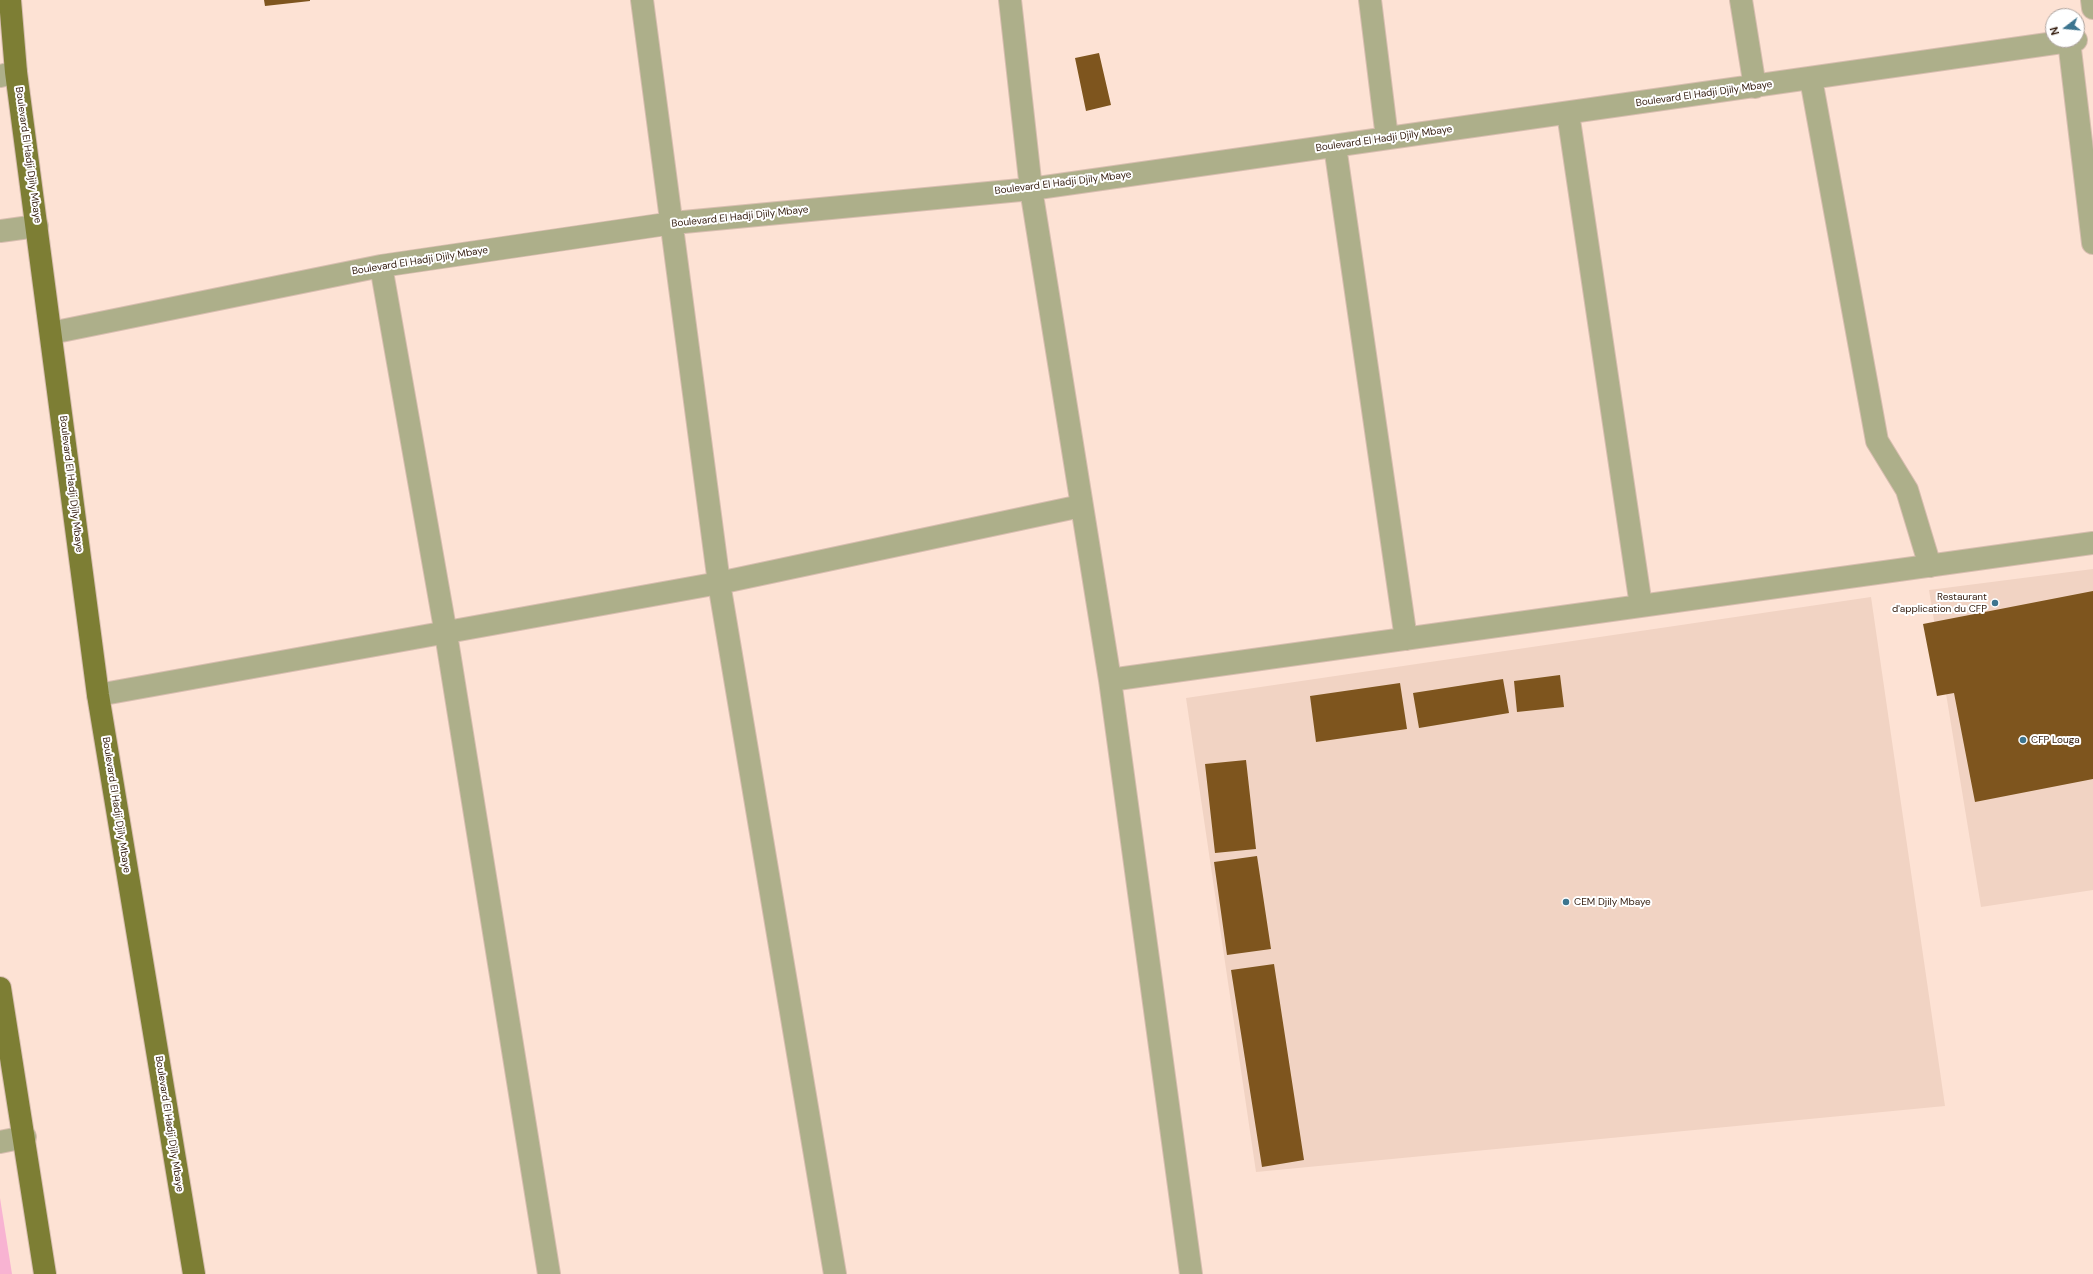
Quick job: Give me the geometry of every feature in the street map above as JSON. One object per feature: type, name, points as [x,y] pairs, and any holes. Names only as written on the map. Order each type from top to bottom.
[{"type":"main road","name":"Boulevard El Hadji Djily Mbaye","points":[[10,0],[8,74],[38,226],[98,695],[194,1274]]},
{"type":"main road","points":[[0,988],[25,1137],[45,1274]]},
{"type":"street","points":[[642,0],[673,223],[719,583],[835,1274]]},
{"type":"street","points":[[1010,0],[1031,189],[1110,680],[1191,1274]]},
{"type":"street","points":[[1370,0],[1387,138]]},
{"type":"street","points":[[1741,0],[1755,87]]},
{"type":"street","points":[[2092,0],[2093,8]]},
{"type":"street","name":"Boulevard El Hadji Djily Mbaye","points":[[52,333],[381,266],[673,223],[1031,189],[1755,87],[2045,44]]},
{"type":"street","points":[[2075,48],[2093,243]]},
{"type":"street","points":[[1811,79],[1877,441],[1907,490],[1930,566]]},
{"type":"street","points":[[1568,113],[1641,606]]},
{"type":"street","points":[[1336,146],[1406,639]]},
{"type":"street","points":[[0,231],[38,226]]},
{"type":"street","points":[[381,266],[446,634],[549,1274]]},
{"type":"street","points":[[98,695],[446,634],[719,583],[1081,506]]},
{"type":"street","points":[[1110,680],[2093,543]]},
{"type":"street","points":[[0,1142],[25,1137]]},
{"type":"shaded area","name":"CFP Louga","points":[[2093,569],[2093,890],[1981,907],[1929,590]]},
{"type":"shaded area","name":"CEM Djily Mbaye","points":[[1871,597],[1945,1106],[1256,1172],[1186,698]]},
{"type":"shaded area","points":[[0,1198],[12,1274],[0,1274]]},
{"type":"building","points":[[264,0],[310,0],[310,1],[265,6]]},
{"type":"building","points":[[1099,53],[1111,105],[1086,111],[1075,58]]},
{"type":"building","points":[[2093,591],[2093,779],[1975,802],[1954,693],[1937,696],[1923,624]]},
{"type":"building","points":[[1560,675],[1564,707],[1517,712],[1514,681]]},
{"type":"building","points":[[1503,679],[1509,713],[1419,728],[1413,693]]},
{"type":"building","points":[[1400,683],[1407,729],[1316,742],[1310,696]]},
{"type":"building","points":[[1246,760],[1256,849],[1215,853],[1205,764]]},
{"type":"building","points":[[1257,856],[1271,949],[1227,955],[1214,862]]},
{"type":"building","points":[[1274,964],[1304,1160],[1262,1167],[1231,970]]},
{"type":"place","name":"Restaurant d'application du CFP","points":[[1995,603]]},
{"type":"place","name":"CFP Louga","points":[[2023,740]]},
{"type":"place","name":"CEM Djily Mbaye","points":[[1566,902]]}]
